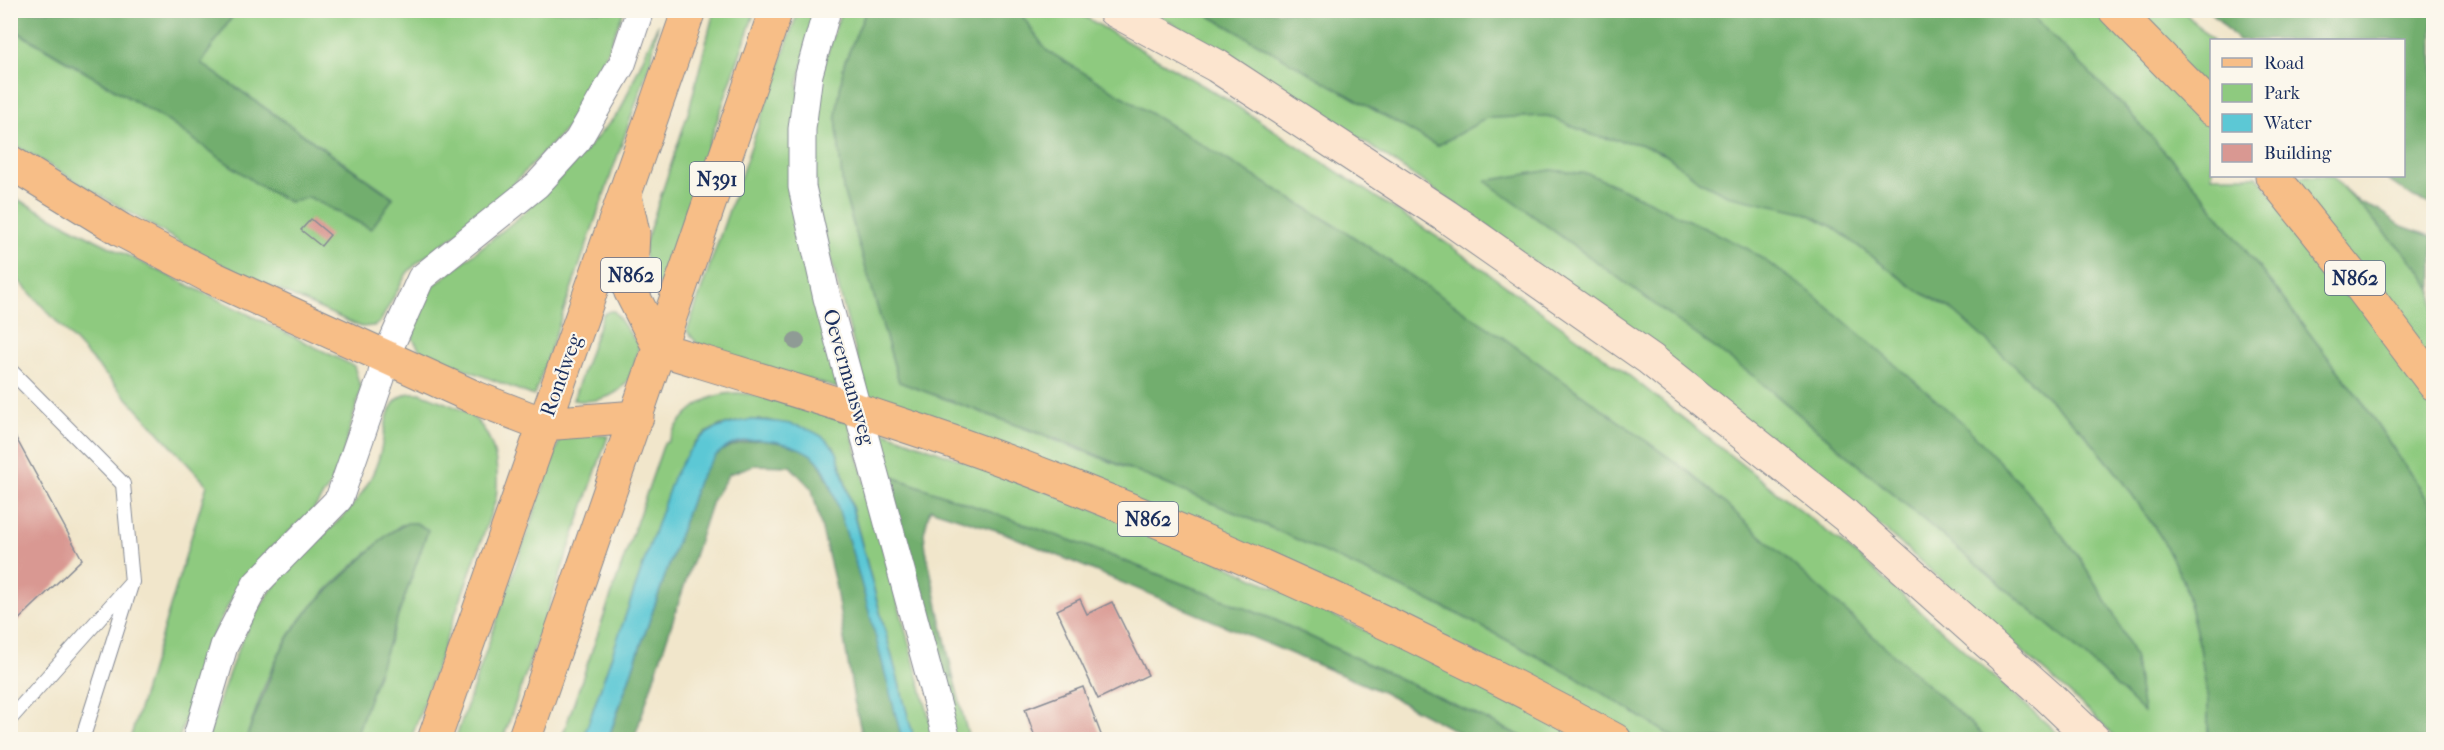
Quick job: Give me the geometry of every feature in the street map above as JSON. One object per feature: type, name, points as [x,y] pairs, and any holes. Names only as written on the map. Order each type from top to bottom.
[{"type":"main road","name":"Rondweg","points":[[434,740],[689,10]]},
{"type":"main road","name":"N391","points":[[524,740],[776,10]]},
{"type":"main road","points":[[1114,10],[1217,66],[1446,216],[1650,359],[1845,515],[2049,696],[2094,740]]},
{"type":"main road","points":[[2115,10],[2210,108]]},
{"type":"main road","points":[[10,162],[121,230],[203,273],[476,398],[543,424],[637,417]]},
{"type":"main road","name":"N862","points":[[2273,177],[2358,283],[2433,384]]},
{"type":"main road","name":"N862","points":[[625,196],[633,233],[630,290],[660,349],[859,410],[1068,484],[1289,579],[1504,679],[1615,740]]},
{"type":"street","points":[[196,740],[224,646],[256,584],[339,499],[381,378],[385,358],[421,278],[537,185],[578,140],[622,64],[640,10]]},
{"type":"street","name":"Oevermansweg","points":[[827,10],[809,74],[802,129],[802,187],[827,298],[947,740]]},
{"type":"lane","points":[[10,370],[123,484],[132,582],[82,740]]},
{"type":"lane","points":[[10,719],[132,582]]},
{"type":"green space","points":[[10,11],[236,11],[201,63],[393,198],[371,229],[309,197],[290,202],[263,188],[163,118],[11,28]]},
{"type":"green space","points":[[236,11],[624,11],[592,88],[570,125],[483,215],[417,263],[407,273],[380,322],[374,326],[361,327],[207,258],[11,143],[10,28],[163,118],[263,188],[289,202],[309,197],[371,229],[393,197],[201,63]]},
{"type":"green space","points":[[714,11],[755,11],[661,283],[657,285],[644,254],[645,244],[689,110]]},
{"type":"green space","points":[[798,11],[818,11],[798,83],[837,388],[700,347],[687,331]]},
{"type":"green space","points":[[841,11],[866,11],[844,64],[836,116],[843,189],[899,382],[1111,462],[1320,549],[1472,622],[1577,678],[1693,475],[1505,339],[1346,232],[1045,50],[1019,11],[1075,11],[1226,99],[1445,242],[1622,370],[1858,556],[2064,739],[1637,739],[1522,677],[869,402],[815,199],[812,152],[822,69]]},
{"type":"green space","points":[[866,11],[1019,11],[1046,50],[1346,232],[1505,339],[1693,475],[1988,739],[1676,739],[1578,678],[1458,614],[1272,528],[1072,445],[899,382],[843,189],[836,116],[844,64]]},
{"type":"green space","points":[[1152,11],[1201,11],[1437,146],[1487,118],[1548,116],[1595,136],[1640,144],[1666,155],[1699,181],[1804,212],[1833,227],[1915,289],[1950,308],[2017,368],[2083,432],[2121,478],[2161,537],[2184,582],[2200,647],[2208,702],[2208,739],[2118,739],[1885,530],[1480,221],[1357,137]],"holes":[[[1589,174],[1680,217],[2077,554],[2113,612],[2134,656],[2142,711],[2086,657],[1756,378],[1486,181]]]},
{"type":"green space","points":[[1201,11],[2027,11],[2128,111],[2200,191],[2363,403],[2433,508],[2433,739],[2208,739],[2208,702],[2200,647],[2184,582],[2161,537],[2121,478],[2083,432],[2017,368],[1950,308],[1915,289],[1833,227],[1804,212],[1727,195],[1699,181],[1666,155],[1640,144],[1595,136],[1548,116],[1487,118],[1437,146]]},
{"type":"green space","points":[[2027,11],[2099,11],[2210,124],[2210,177],[2258,177],[2349,290],[2433,404],[2433,508],[2363,403],[2200,191],[2128,111]]},
{"type":"green space","points":[[2129,11],[2183,11],[2211,39],[2210,94]]},
{"type":"green space","points":[[2210,11],[2433,11],[2433,205],[2414,198],[2383,177],[2405,177],[2405,39],[2237,39]]},
{"type":"green space","points":[[658,24],[651,60],[534,396],[421,352],[413,339],[413,325],[432,287],[517,219],[570,168],[620,111]]},
{"type":"green space","points":[[1551,170],[1589,174],[1748,249],[1809,291],[1963,423],[2026,490],[2077,554],[2113,612],[2134,656],[2143,712],[2086,657],[1756,378],[1485,181]]},
{"type":"green space","points":[[2285,177],[2333,177],[2420,269],[2433,292],[2433,368]]},
{"type":"green space","points":[[2343,188],[2360,203],[2382,212],[2402,226],[2433,237],[2433,292],[2420,269]]},
{"type":"green space","points":[[11,196],[354,366],[361,389],[341,461],[329,487],[313,510],[268,551],[232,598],[210,641],[179,739],[130,739],[207,485],[11,272]]},
{"type":"green space","points":[[614,311],[639,346],[631,375],[621,388],[609,396],[588,401],[573,400],[603,314]]},
{"type":"green space","points":[[408,393],[420,393],[464,411],[483,428],[489,438],[496,461],[497,486],[496,499],[411,739],[355,739],[428,530],[416,523],[401,525],[388,534],[336,581],[301,619],[271,671],[246,739],[207,740],[228,674],[256,614],[282,576],[360,496],[377,464],[389,411],[394,404]]},
{"type":"green space","points":[[739,393],[766,396],[848,420],[935,739],[914,739],[834,447],[821,436],[768,420],[749,420],[721,425],[706,433],[695,442],[673,478],[583,739],[561,740],[664,443],[668,442],[687,413],[705,400]]},
{"type":"green space","points":[[877,429],[1154,531],[1595,739],[1527,739],[1275,620],[1086,546],[887,475]]},
{"type":"green space","points":[[562,433],[608,436],[503,739],[455,740]]},
{"type":"green space","points":[[757,440],[779,442],[801,449],[813,456],[824,473],[837,503],[864,589],[902,739],[863,739],[854,700],[835,583],[812,489],[790,466],[754,465],[729,474],[712,501],[634,739],[608,740],[698,481],[709,463],[721,452],[736,444]]},
{"type":"green space","points":[[887,475],[1086,546],[1275,620],[1527,739],[1471,739],[1380,691],[1002,532],[930,509],[924,533],[926,550],[953,676],[940,682]]},
{"type":"green space","points":[[407,523],[416,523],[428,530],[355,739],[246,739],[279,654],[292,632],[310,608],[388,534]]},
{"type":"green space","points":[[953,676],[969,739],[954,739],[940,682]]},
{"type":"water","points":[[749,420],[785,423],[810,430],[830,443],[837,453],[914,739],[902,739],[857,570],[824,469],[814,457],[796,447],[762,440],[750,440],[740,441],[723,450],[709,463],[698,481],[608,739],[583,739],[673,478],[688,453],[702,437],[721,427]]},
{"type":"building","points":[[311,219],[330,235],[321,246],[301,230]]},
{"type":"building","points":[[10,427],[82,559],[10,628]]},
{"type":"building","points":[[1080,599],[1087,614],[1112,602],[1148,675],[1098,699],[1057,610]]},
{"type":"building","points":[[1083,687],[1103,740],[1036,740],[1025,709]]}]
